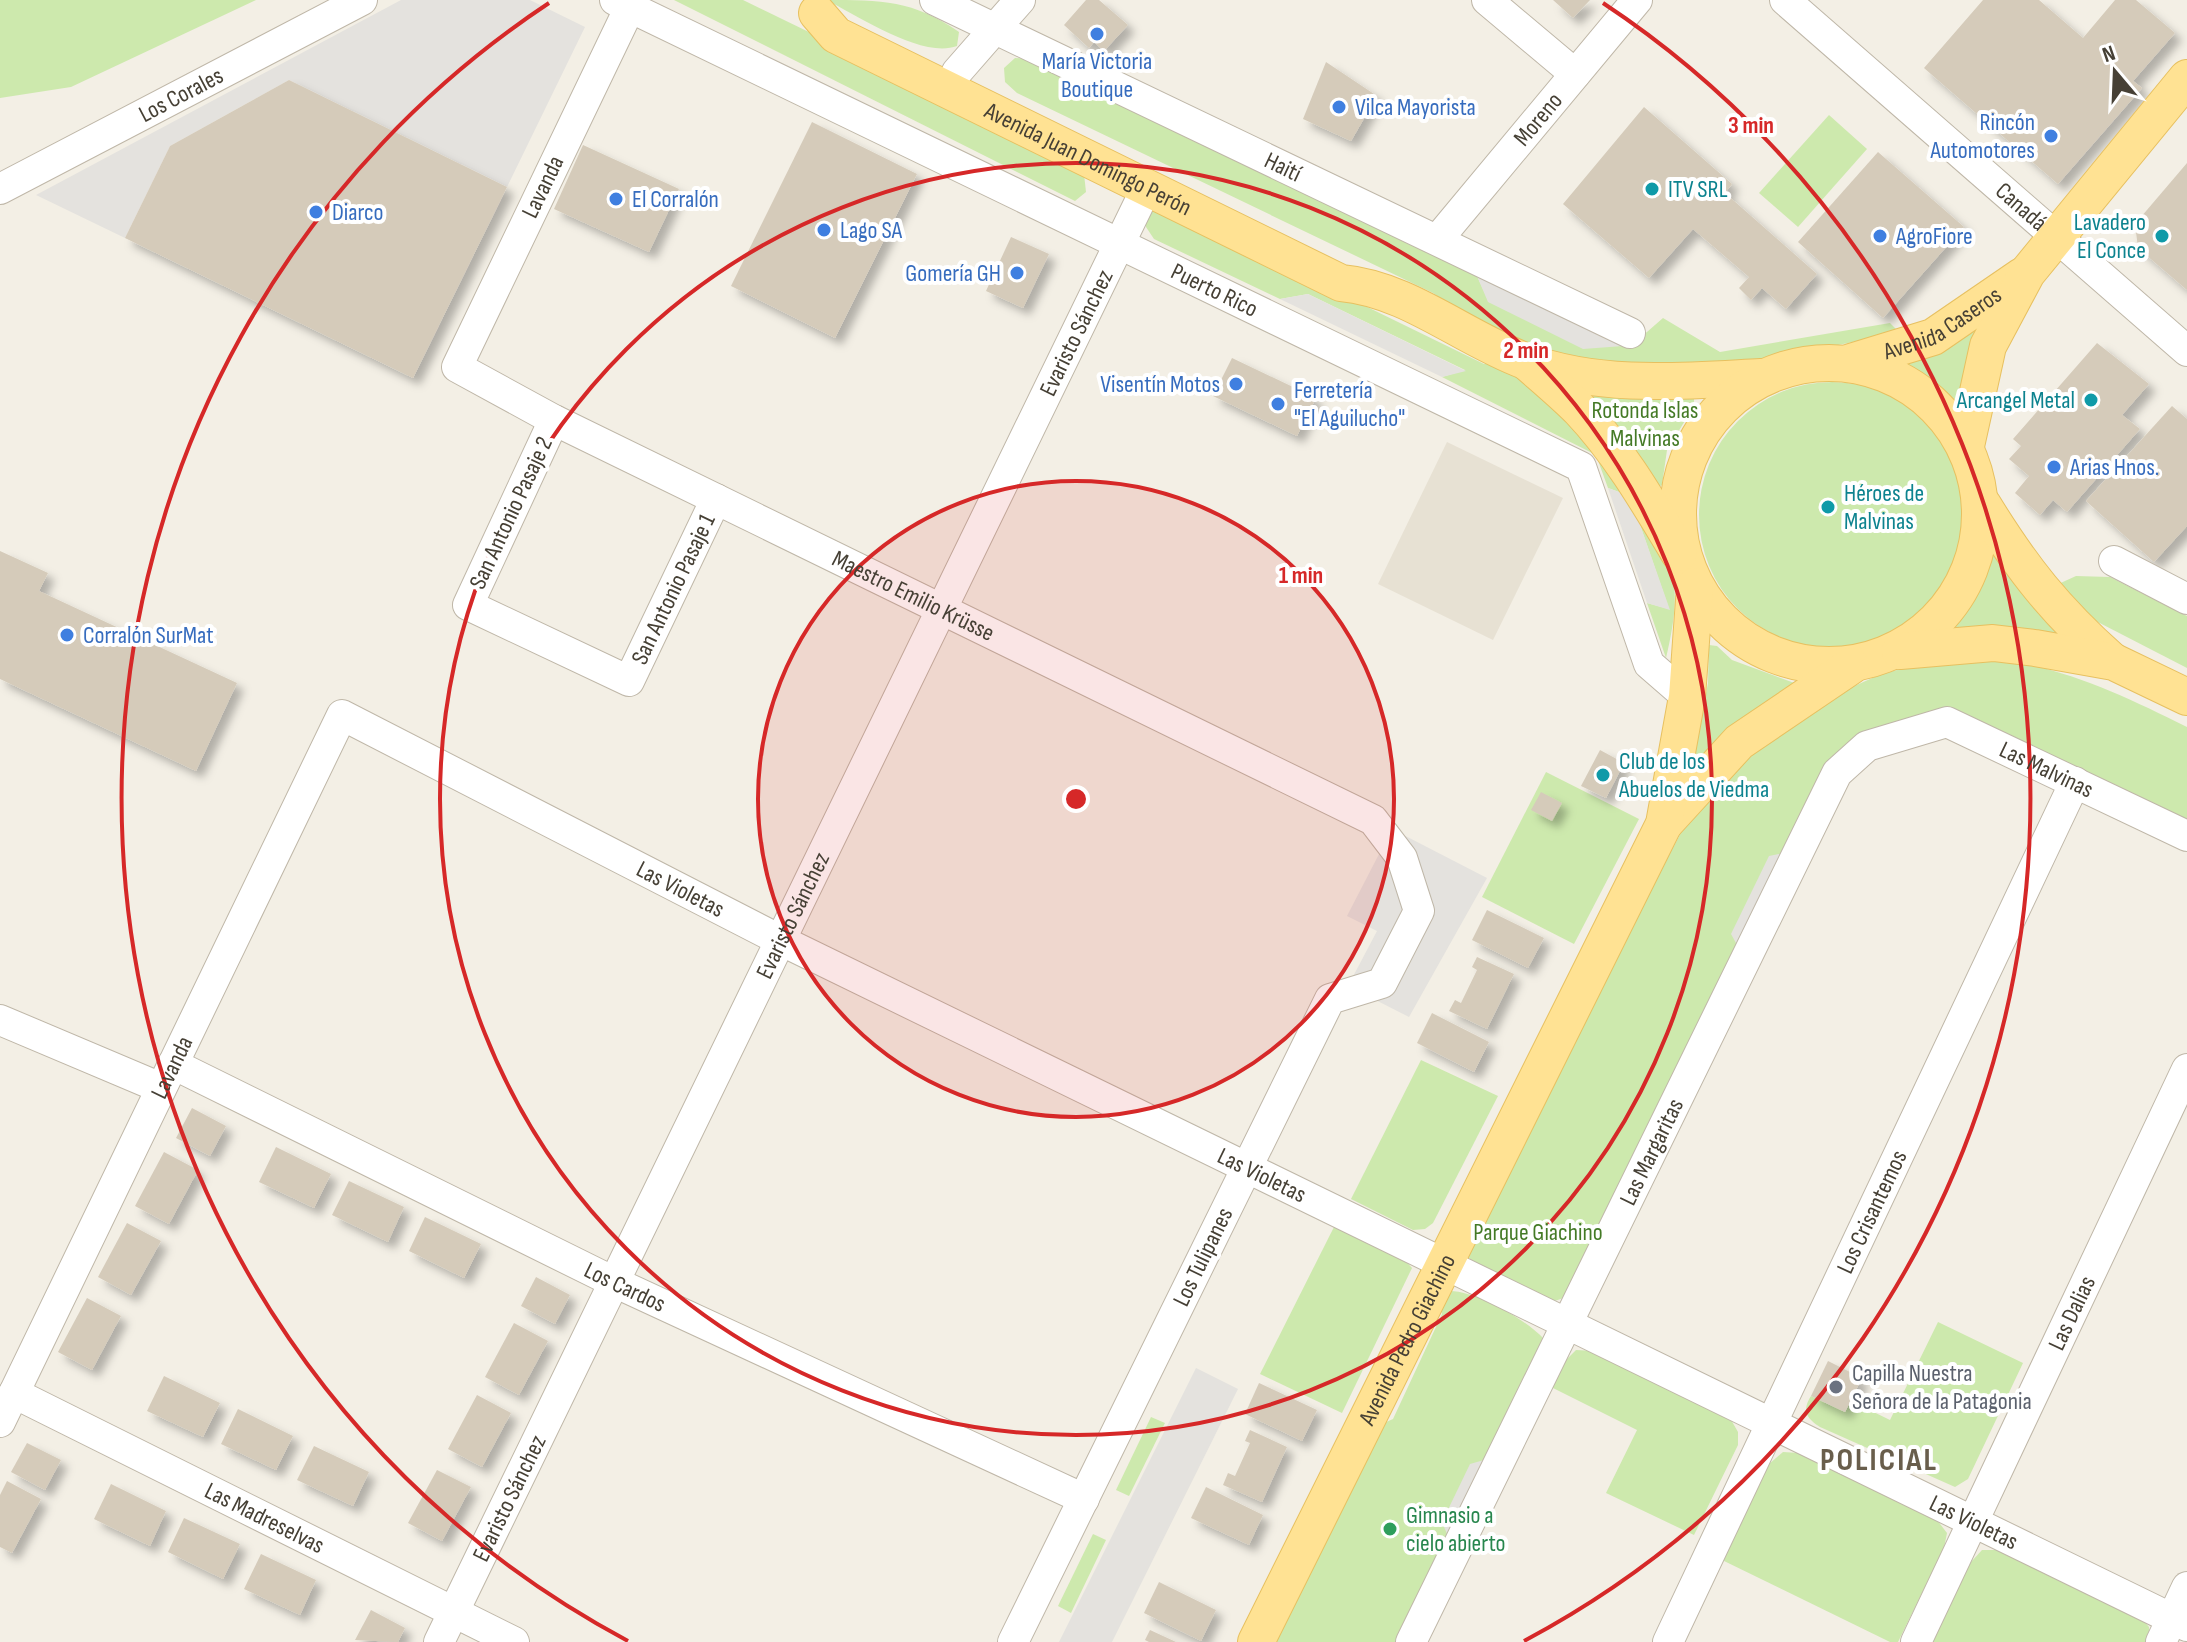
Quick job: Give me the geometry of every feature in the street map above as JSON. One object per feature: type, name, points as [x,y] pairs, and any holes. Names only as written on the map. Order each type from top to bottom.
[{"type":"main road","name":"Avenida Juan Domingo Perón","points":[[804,6],[846,17],[1351,265],[1370,286]]},
{"type":"main road","name":"Avenida Juan Domingo Perón","points":[[804,6],[836,35],[1341,283],[1370,286],[1526,362],[1580,410],[1612,450],[1643,492],[1689,573]]},
{"type":"main road","name":"Avenida Caseros","points":[[1966,446],[1988,346],[2027,273],[2187,78]]},
{"type":"main road","name":"Avenida Caseros","points":[[1851,362],[1933,337],[2027,273]]},
{"type":"main road","name":"Avenida Juan Domingo Perón","points":[[1526,362],[1636,381],[1761,377]]},
{"type":"main road","points":[[2114,662],[1993,643],[1900,651],[1851,666],[1798,663],[1756,650],[1712,611],[1689,573],[1678,505],[1689,453],[1715,413],[1761,377],[1804,365],[1851,362],[1897,379],[1940,409],[1966,446],[1983,505],[2032,581],[2057,611],[2114,662],[2187,697]]},
{"type":"main road","points":[[1900,651],[1941,617],[1967,580],[1981,535],[1983,505]]},
{"type":"main road","name":"Avenida Pedro Giachino","points":[[1664,824],[1687,697],[1689,573]]},
{"type":"main road","name":"Avenida Pedro Giachino","points":[[1256,1642],[1664,824],[1739,742],[1851,666]]},
{"type":"street","name":"Los Corales","points":[[0,189],[362,0]]},
{"type":"street","name":"Haití","points":[[935,0],[1630,333]]},
{"type":"street","points":[[957,72],[1020,0]]},
{"type":"street","points":[[1487,0],[1575,74]]},
{"type":"street","name":"Moreno","points":[[1438,239],[1637,0]]},
{"type":"street","name":"Canadá","points":[[1785,0],[2055,239],[2187,351]]},
{"type":"street","name":"Puerto Rico","points":[[622,3],[1581,467],[1649,664],[1687,697]]},
{"type":"street","name":"Lavanda","points":[[457,367],[622,3]]},
{"type":"street","name":"Evaristo Sánchez","points":[[439,1642],[1147,187]]},
{"type":"street","name":"Maestro Emilio Krüsse","points":[[457,367],[554,420],[1373,820]]},
{"type":"street","name":"San Antonio Pasaje 2","points":[[554,420],[468,605],[629,681]]},
{"type":"street","name":"San Antonio Pasaje 1","points":[[629,681],[716,499]]},
{"type":"street","points":[[2114,561],[2182,588]]},
{"type":"street","name":"Lavanda","points":[[0,1422],[342,715]]},
{"type":"street","name":"Las Violetas","points":[[342,715],[780,940],[1974,1522],[2173,1629]]},
{"type":"street","name":"Las Malvinas","points":[[1902,734],[1947,722],[2187,836]]},
{"type":"street","name":"Las Margaritas","points":[[1411,1642],[1837,773],[1867,746],[1902,734]]},
{"type":"street","name":"Los Crisantemos","points":[[1668,1642],[2075,782]]},
{"type":"street","name":"Los Tulipanes","points":[[1013,1642],[1330,999],[1382,983],[1419,911],[1402,858],[1373,820]]},
{"type":"street","name":"Los Cardos","points":[[0,1020],[167,1076],[1084,1499]]},
{"type":"street","name":"Las Dalias","points":[[1916,1642],[2187,1069]]},
{"type":"street","name":"Las Madreselvas","points":[[14,1393],[514,1642]]},
{"type":"street","points":[[2173,1629],[2187,1587]]},
{"type":"shaded area","points":[[401,0],[530,0],[585,27],[507,187],[289,80],[170,146],[125,238],[36,195]]},
{"type":"shaded area","points":[[1477,276],[1623,346],[1583,349],[1488,302]]},
{"type":"shaded area","points":[[1308,294],[1466,371],[1442,377],[1280,299]]},
{"type":"shaded area","points":[[1447,442],[1563,498],[1493,640],[1378,584]]},
{"type":"shaded area","points":[[1608,488],[1630,496],[1670,610],[1647,603]]},
{"type":"shaded area","points":[[1392,829],[1487,878],[1409,1017],[1348,986],[1377,931],[1347,916]]},
{"type":"shaded area","points":[[1789,852],[1741,952],[1731,934],[1769,856]]},
{"type":"shaded area","points":[[1196,1368],[1238,1389],[1112,1642],[1059,1642]]},
{"type":"shaded area","points":[[1491,1458],[1450,1541],[1442,1522],[1470,1464]]},
{"type":"green space","points":[[0,0],[256,0],[71,87],[0,98]]},
{"type":"green space","points":[[674,0],[743,0],[1058,153],[1084,174],[1086,192],[1075,201]]},
{"type":"green space","points":[[826,0],[864,0],[911,8],[959,32],[957,46],[926,47],[891,34]]},
{"type":"green space","points":[[1015,58],[1030,59],[1477,276],[1489,302],[1623,346],[1632,345],[1663,318],[1720,352],[1890,323],[1899,332],[1746,362],[1695,367],[1595,363],[1545,352],[1494,333],[1433,293],[1017,93],[1005,82],[1004,68]]},
{"type":"green space","points":[[1829,115],[1867,149],[1798,227],[1759,193]]},
{"type":"green space","points":[[1155,209],[1169,210],[1484,364],[1508,366],[1550,396],[1623,480],[1659,536],[1668,556],[1674,582],[1674,607],[1666,658],[1647,603],[1669,609],[1630,496],[1608,488],[1596,455],[1442,377],[1465,370],[1308,294],[1280,299],[1154,239],[1146,227],[1146,215]]},
{"type":"green space","points":[[1983,317],[1960,406],[1953,404],[1922,373],[1903,366],[1901,361]]},
{"type":"green space","name":"Rotonda Islas Malvinas","points":[[1573,380],[1694,397],[1694,406],[1667,450],[1662,485],[1655,489]]},
{"type":"green space","name":"Rotonda Islas Malvinas","points":[[1819,382],[1845,382],[1871,387],[1895,397],[1917,412],[1935,430],[1950,452],[1960,476],[1965,515],[1960,554],[1950,578],[1935,600],[1917,618],[1895,633],[1871,643],[1845,648],[1819,648],[1793,643],[1769,633],[1747,618],[1729,600],[1714,578],[1704,554],[1699,528],[1699,502],[1704,476],[1714,452],[1729,430],[1747,412],[1769,397],[1793,387]]},
{"type":"green space","points":[[1991,546],[2063,634],[1955,631],[1955,625],[1980,586]]},
{"type":"green space","points":[[2076,576],[2110,577],[2187,616],[2187,668],[2090,618],[2054,586]]},
{"type":"green space","points":[[1709,645],[1717,646],[1732,660],[1797,684],[1764,703],[1692,767],[1708,683]]},
{"type":"green space","name":"Parque Giachino","points":[[1990,658],[2067,675],[2115,693],[2187,727],[2187,822],[1958,714],[1872,733],[1741,952],[1574,1292],[1556,1300],[1535,1298],[1480,1268],[1466,1254],[1468,1235],[1684,827],[1746,757],[1832,696],[1879,675],[1915,665]]},
{"type":"green space","points":[[1546,772],[1639,819],[1574,944],[1482,897]]},
{"type":"green space","points":[[1421,1060],[1498,1096],[1433,1223],[1425,1229],[1413,1230],[1351,1199]]},
{"type":"green space","points":[[1335,1225],[1405,1260],[1412,1268],[1342,1413],[1260,1374]]},
{"type":"green space","name":"Parque Giachino","points":[[1449,1291],[1472,1295],[1499,1307],[1543,1338],[1401,1642],[1269,1642],[1375,1427],[1393,1419],[1442,1314],[1438,1300]]},
{"type":"green space","points":[[1938,1322],[2023,1363],[1968,1479],[1955,1487],[1820,1427],[1811,1420],[1806,1410],[1811,1396],[1845,1412],[1851,1401],[1890,1420]]},
{"type":"green space","points":[[1576,1350],[1594,1351],[1730,1418],[1738,1432],[1738,1445],[1694,1535],[1606,1493],[1637,1430],[1551,1387],[1562,1364]]},
{"type":"green space","points":[[1151,1417],[1165,1423],[1129,1496],[1116,1490]]},
{"type":"green space","points":[[1783,1452],[1799,1453],[1937,1520],[1947,1533],[1944,1548],[1898,1642],[1890,1642],[1722,1560],[1769,1464]]},
{"type":"green space","points":[[1093,1534],[1106,1540],[1071,1613],[1058,1606]]},
{"type":"green space","points":[[1982,1550],[1999,1550],[2143,1620],[2149,1627],[2149,1642],[1931,1642],[1971,1562]]},
{"type":"building","name":"María Victoria Boutique","points":[[1086,0],[1099,0],[1128,25],[1104,51],[1094,42],[1089,48],[1064,25]]},
{"type":"building","points":[[1553,0],[1590,0],[1573,18]]},
{"type":"building","name":"Rincón Automotores","points":[[1983,0],[2039,0],[2083,38],[2115,0],[2136,0],[2175,33],[2133,81],[2142,88],[2058,184],[1924,68]]},
{"type":"building","name":"Vilca Mayorista","points":[[1326,62],[1377,96],[1351,141],[1303,119]]},
{"type":"building","name":"Diarco","points":[[289,80],[507,187],[413,378],[125,238],[170,146]]},
{"type":"building","name":"ITV SRL","points":[[1644,107],[1732,184],[1725,193],[1817,274],[1786,309],[1762,288],[1751,300],[1739,288],[1749,277],[1693,229],[1649,278],[1563,204]]},
{"type":"building","name":"Lago SA","points":[[812,122],[917,174],[835,338],[731,286]]},
{"type":"building","name":"El Corralón","points":[[583,145],[679,189],[649,252],[554,209]]},
{"type":"building","name":"AgroFiore","points":[[1878,152],[1964,227],[1883,318],[1798,242]]},
{"type":"building","name":"Lavadero El Conce","points":[[2187,163],[2187,290],[2138,248],[2135,224]]},
{"type":"building","name":"Gomería GH","points":[[1011,237],[1049,254],[1023,308],[986,291]]},
{"type":"building","name":"Arcangel Metal","points":[[2097,343],[2149,384],[2122,415],[2140,429],[2067,512],[2053,500],[2040,515],[2015,493],[2029,476],[2009,459],[2021,446],[2013,439]]},
{"type":"building","name":"Ferretería \"El Aguilucho\"","points":[[1232,358],[1316,398],[1297,436],[1213,396]]},
{"type":"building","points":[[2172,406],[2187,419],[2187,526],[2154,562],[2086,501]]},
{"type":"building","name":"Corralón SurMat","points":[[0,551],[48,573],[39,591],[237,683],[196,771],[0,679]]},
{"type":"building","name":"Club de los Abuelos de Viedma","points":[[1600,750],[1624,763],[1606,798],[1581,786]]},
{"type":"building","points":[[1541,792],[1562,803],[1552,821],[1531,810]]},
{"type":"building","points":[[1487,910],[1544,938],[1528,968],[1472,940]]},
{"type":"building","points":[[1477,957],[1514,974],[1487,1029],[1449,1011],[1455,1000],[1461,1003],[1477,970],[1472,967]]},
{"type":"building","points":[[1432,1013],[1489,1042],[1474,1072],[1417,1043]]},
{"type":"building","points":[[192,1108],[226,1126],[210,1156],[176,1138]]},
{"type":"building","points":[[276,1147],[331,1174],[314,1208],[259,1182]]},
{"type":"building","points":[[164,1152],[198,1170],[169,1224],[135,1206]]},
{"type":"building","points":[[349,1181],[404,1207],[388,1242],[332,1215]]},
{"type":"building","points":[[425,1217],[481,1244],[464,1278],[409,1251]]},
{"type":"building","points":[[127,1223],[161,1241],[131,1295],[98,1277]]},
{"type":"building","points":[[536,1277],[570,1295],[555,1324],[521,1306]]},
{"type":"building","points":[[87,1298],[121,1316],[92,1370],[58,1352]]},
{"type":"building","points":[[514,1323],[548,1341],[519,1395],[485,1377]]},
{"type":"building","name":"Capilla Nuestra Señora de la Patagonia","points":[[1828,1361],[1862,1378],[1845,1412],[1811,1396]]},
{"type":"building","points":[[164,1376],[220,1403],[203,1437],[147,1411]]},
{"type":"building","points":[[1259,1383],[1317,1410],[1302,1441],[1245,1414]]},
{"type":"building","points":[[477,1395],[511,1413],[482,1467],[448,1449]]},
{"type":"building","points":[[238,1409],[293,1436],[276,1470],[221,1444]]},
{"type":"building","points":[[1250,1430],[1287,1447],[1262,1502],[1223,1485],[1228,1473],[1235,1476],[1250,1443],[1245,1441]]},
{"type":"building","points":[[27,1443],[61,1460],[45,1490],[11,1472]]},
{"type":"building","points":[[314,1446],[369,1472],[353,1506],[297,1480]]},
{"type":"building","points":[[437,1470],[471,1487],[442,1541],[408,1523]]},
{"type":"building","points":[[7,1481],[41,1499],[12,1553],[0,1547],[0,1495]]},
{"type":"building","points":[[111,1484],[166,1511],[150,1546],[94,1519]]},
{"type":"building","points":[[1206,1487],[1263,1515],[1249,1545],[1191,1518]]},
{"type":"building","points":[[184,1518],[240,1544],[223,1579],[168,1552]]},
{"type":"building","points":[[261,1554],[316,1580],[300,1615],[244,1589]]},
{"type":"building","points":[[1159,1582],[1216,1610],[1201,1641],[1144,1613]]},
{"type":"building","points":[[371,1610],[405,1628],[398,1642],[355,1640]]},
{"type":"building","points":[[1150,1630],[1176,1642],[1149,1642],[1145,1640]]},
{"type":"place","name":"María Victoria Boutique","points":[[1097,34]]},
{"type":"place","name":"Vilca Mayorista","points":[[1339,107]]},
{"type":"place","name":"Rincón Automotores","points":[[2051,136]]},
{"type":"place","name":"ITV SRL","points":[[1652,189]]},
{"type":"place","name":"El Corralón","points":[[616,199]]},
{"type":"place","name":"Diarco","points":[[316,212]]},
{"type":"place","name":"Lago SA","points":[[824,230]]},
{"type":"place","name":"AgroFiore","points":[[1880,236]]},
{"type":"place","name":"Lavadero El Conce","points":[[2162,236]]},
{"type":"place","name":"Gomería GH","points":[[1017,273]]},
{"type":"place","name":"Visentín Motos","points":[[1236,384]]},
{"type":"place","name":"Arcangel Metal","points":[[2091,400]]},
{"type":"place","name":"Ferretería \"El Aguilucho\"","points":[[1278,404]]},
{"type":"place","name":"Arias Hnos.","points":[[2054,467]]},
{"type":"place","name":"Héroes de Malvinas","points":[[1828,507]]},
{"type":"place","name":"Corralón SurMat","points":[[67,635]]},
{"type":"place","name":"Club de los Abuelos de Viedma","points":[[1603,775]]},
{"type":"place","name":"Capilla Nuestra Señora de la Patagonia","points":[[1836,1387]]},
{"type":"place","name":"Gimnasio a cielo abierto","points":[[1390,1529]]},
{"type":"district","name":"POLICIAL","points":[[1879,1460]]}]
